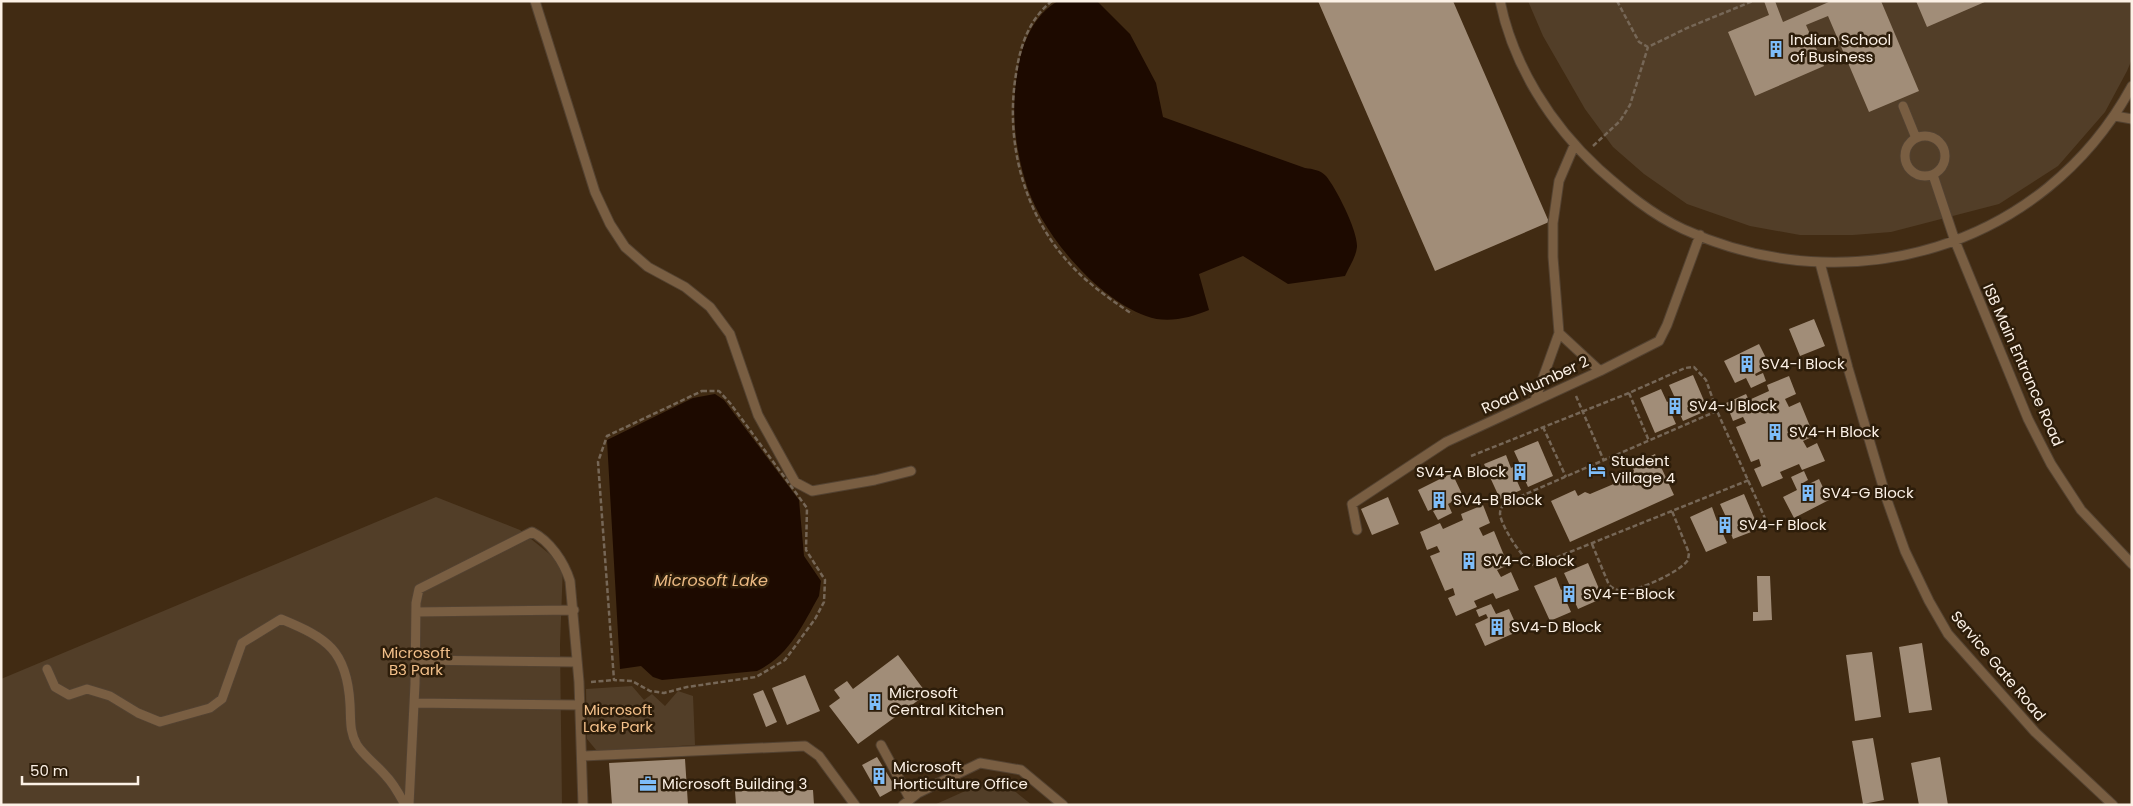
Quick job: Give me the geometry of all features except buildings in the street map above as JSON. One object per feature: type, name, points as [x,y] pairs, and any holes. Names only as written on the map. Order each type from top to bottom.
[{"type":"lane","points":[[535,1],[595,192],[610,224],[626,247],[648,267],[686,287],[710,307],[730,334],[758,415],[795,482],[812,491],[875,480],[911,471]]},
{"type":"lane","points":[[1500,1],[1504,23],[1533,88],[1574,146],[1632,198],[1682,228],[1736,249],[1778,259],[1820,263],[1889,259],[1955,241],[2017,211],[2070,168],[2115,116],[2132,86]]},
{"type":"lane","points":[[1902,106],[1916,138]]},
{"type":"lane","points":[[2115,116],[2132,119]]},
{"type":"lane","points":[[1930,136],[1939,141],[1945,150],[1945,161],[1940,170],[1933,175],[1920,176],[1911,172],[1905,162],[1905,152],[1910,142],[1916,138],[1930,136]]},
{"type":"lane","points":[[1535,400],[1559,333],[1553,257],[1553,223],[1559,181],[1574,146]]},
{"type":"lane","name":"ISB Main Entrance Road","points":[[1933,175],[1955,241],[2007,373],[2051,464],[2081,510],[2132,564]]},
{"type":"lane","name":"Road Number 2","points":[[1358,530],[1352,504],[1446,442],[1600,371],[1659,341],[1667,325],[1700,235]]},
{"type":"lane","name":"Service Gate Road","points":[[1820,263],[1848,368],[1887,500],[1905,551],[1929,602],[1948,634],[2035,732],[2113,805]]},
{"type":"lane","points":[[1559,333],[1600,371]]},
{"type":"lane","points":[[409,805],[415,703],[416,612],[419,589],[532,532],[548,544],[566,568],[570,581],[578,662],[583,756],[583,805]]},
{"type":"lane","points":[[416,612],[574,610]]},
{"type":"lane","points":[[47,669],[55,687],[69,695],[87,690],[110,696],[138,713],[160,722],[210,708],[222,699],[242,643],[281,619],[314,633],[338,654],[345,667],[350,703],[350,728],[358,745],[386,776],[405,805]]},
{"type":"lane","points":[[415,660],[578,662]]},
{"type":"lane","points":[[415,703],[580,705]]},
{"type":"lane","points":[[881,745],[907,802],[918,793],[980,763],[1021,770],[1063,805]]},
{"type":"lane","points":[[583,756],[805,746],[818,756],[855,805]]},
{"type":"path","points":[[1052,1],[1033,20],[1019,55],[1013,93],[1011,124],[1015,154],[1023,183],[1034,207],[1064,256],[1083,277],[1132,314]]},
{"type":"path","points":[[1617,1],[1639,42],[1648,47]]},
{"type":"path","points":[[1584,155],[1620,121],[1630,105],[1648,47],[1687,28],[1753,1]]},
{"type":"path","points":[[1471,456],[1583,412],[1685,368],[1694,367],[1706,380],[1717,412],[1768,525]]},
{"type":"path","points":[[1570,384],[1604,461]]},
{"type":"path","points":[[579,682],[632,681],[650,691],[664,693],[695,686],[756,677],[786,660],[815,619],[824,602],[825,580],[806,550],[807,508],[719,391],[702,391],[690,395],[607,436],[598,462],[614,680]]},
{"type":"path","points":[[1629,393],[1649,442]]},
{"type":"path","points":[[1717,412],[1505,503],[1500,509],[1502,519],[1524,559],[1535,566],[1749,480]]},
{"type":"path","points":[[1543,427],[1566,477]]},
{"type":"path","points":[[1592,544],[1609,585],[1614,590],[1630,590],[1677,571],[1688,560],[1689,553],[1672,511]]},
{"type":"shaded area","points":[[1,1],[2132,1],[2132,805],[1,805]]},
{"type":"green space","points":[[1528,1],[2132,1],[2132,59],[2105,112],[2058,166],[1999,204],[1891,232],[1853,235],[1800,235],[1750,226],[1687,204],[1644,174],[1613,147],[1585,109],[1543,36]]},
{"type":"green space","name":"Microsoft B3 Park","points":[[436,497],[520,530],[563,565],[560,645],[562,805],[1,805],[1,679]]},
{"type":"green space","name":"Microsoft Lake Park","points":[[632,686],[644,700],[652,694],[665,706],[678,691],[693,696],[695,745],[597,751],[587,739],[586,689]]},
{"type":"green space","points":[[983,783],[1012,789],[1032,805],[934,805]]},
{"type":"water","points":[[1058,1],[1097,1],[1130,34],[1156,83],[1163,117],[1305,168],[1316,170],[1326,176],[1346,210],[1356,240],[1355,254],[1345,276],[1288,284],[1243,256],[1199,274],[1209,310],[1186,318],[1170,320],[1146,316],[1127,307],[1089,279],[1056,241],[1032,200],[1021,166],[1016,138],[1014,110],[1016,82],[1023,48],[1036,21]]},
{"type":"water","name":"Microsoft Lake","points":[[715,394],[724,400],[799,500],[804,556],[821,581],[819,596],[794,639],[786,649],[768,665],[757,671],[662,680],[653,677],[641,666],[620,669],[607,440],[693,398]]},
{"type":"place","name":"Indian School of Business","points":[[1776,49]]},
{"type":"place","name":"SV4-I Block","points":[[1747,364]]},
{"type":"place","name":"SV4-J Block","points":[[1675,406]]},
{"type":"place","name":"SV4-H Block","points":[[1775,432]]},
{"type":"place","name":"Student Village 4","points":[[1597,470]]},
{"type":"place","name":"SV4-A Block","points":[[1520,472]]},
{"type":"place","name":"SV4-G Block","points":[[1808,493]]},
{"type":"place","name":"SV4-B Block","points":[[1439,500]]},
{"type":"place","name":"SV4-F Block","points":[[1725,525]]},
{"type":"place","name":"SV4-C Block","points":[[1469,561]]},
{"type":"place","name":"SV4-E-Block","points":[[1569,594]]},
{"type":"place","name":"SV4-D Block","points":[[1497,627]]},
{"type":"place","name":"Microsoft Central Kitchen","points":[[875,702]]},
{"type":"place","name":"Microsoft Horticulture Office","points":[[879,776]]},
{"type":"place","name":"Microsoft Building 3","points":[[648,784]]}]
